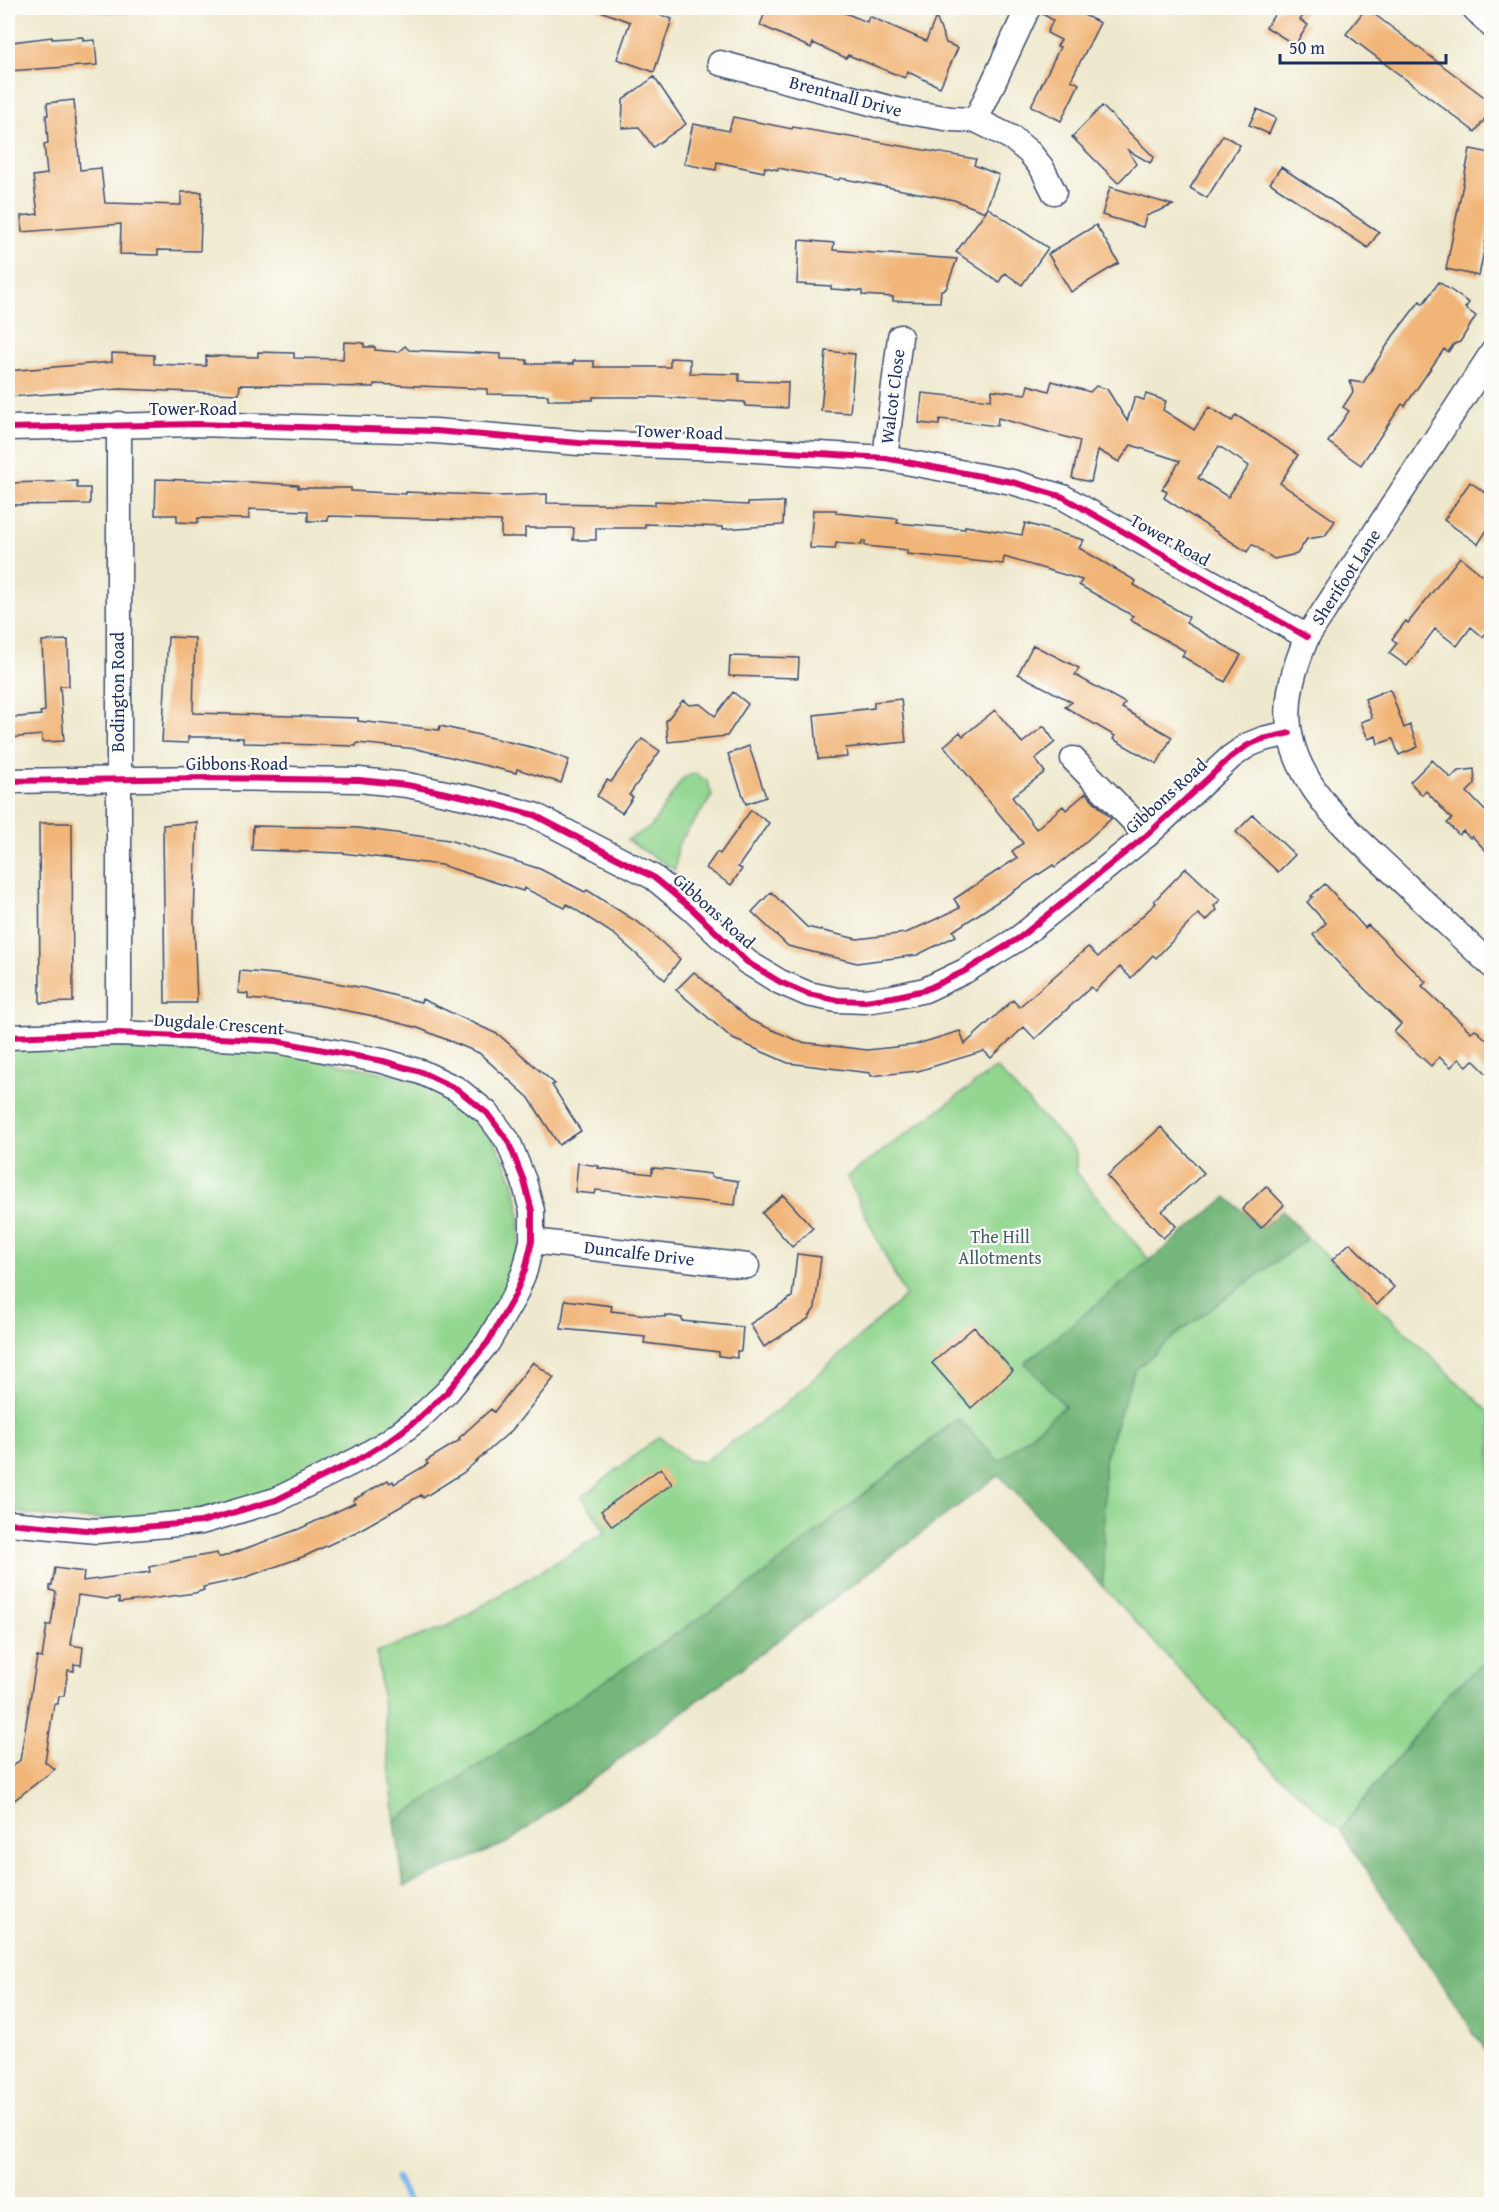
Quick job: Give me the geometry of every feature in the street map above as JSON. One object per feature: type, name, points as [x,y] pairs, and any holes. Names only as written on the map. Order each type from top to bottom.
[{"type":"street","points":[[976,120],[1028,8]]},
{"type":"street","points":[[1474,8],[1491,26]]},
{"type":"street","name":"Brentnall Drive","points":[[720,63],[897,110],[951,119],[976,120],[1012,138],[1030,153],[1042,168],[1054,192]]},
{"type":"street","name":"Walcot Close","points":[[885,458],[899,337]]},
{"type":"street","name":"Sherifoot Lane","points":[[1491,353],[1307,637],[1290,684],[1290,733],[1295,752],[1314,789],[1349,830],[1491,966]]},
{"type":"street","name":"Bodington Road","points":[[119,424],[119,1033]]},
{"type":"street","name":"Tower Road","points":[[8,428],[203,424],[435,431],[579,443],[722,448],[885,458],[1002,480],[1063,497],[1307,637]]},
{"type":"street","name":"Gibbons Road","points":[[8,781],[118,778],[359,780],[407,785],[475,799],[534,815],[588,841],[653,877],[693,910],[747,962],[780,982],[808,994],[837,1000],[865,1001],[925,990],[965,971],[1019,938],[1147,835],[1231,757],[1256,742],[1290,733]]},
{"type":"street","name":"Gibbons Road","points":[[1072,759],[1147,835]]},
{"type":"street","name":"Dugdale Crescent","points":[[8,1037],[119,1033],[276,1041],[383,1061],[421,1072],[457,1089],[487,1113],[508,1141],[524,1181],[532,1211],[532,1241],[525,1270],[515,1295],[488,1342],[447,1392],[417,1420],[389,1441],[359,1459],[276,1500],[201,1522],[97,1531],[8,1523]]},
{"type":"street","name":"Duncalfe Drive","points":[[532,1241],[747,1266]]},
{"type":"green space","points":[[99,8],[143,8],[143,10],[99,11]]},
{"type":"green space","points":[[695,773],[708,782],[712,796],[678,844],[675,870],[627,840],[651,827],[683,778]]},
{"type":"green space","points":[[8,1046],[184,1046],[266,1051],[394,1075],[443,1092],[472,1113],[493,1140],[509,1171],[517,1198],[520,1224],[518,1250],[511,1274],[487,1322],[440,1384],[409,1412],[352,1451],[267,1495],[181,1513],[122,1519],[64,1518],[8,1510]]},
{"type":"green space","name":"The Hill Allotments","points":[[996,1068],[1076,1152],[1076,1172],[1150,1261],[1025,1363],[1065,1406],[999,1462],[957,1419],[757,1580],[395,1821],[377,1652],[450,1625],[606,1532],[582,1497],[659,1437],[688,1460],[703,1462],[781,1408],[905,1296],[847,1177]]},
{"type":"green space","points":[[1227,1197],[1261,1228],[1282,1211],[1308,1238],[1178,1333],[1134,1371],[1104,1460],[1103,1587],[999,1475],[509,1842],[404,1886],[395,1821],[757,1580],[958,1419],[999,1461],[1065,1406],[1025,1363]]},
{"type":"green space","points":[[1308,1238],[1491,1414],[1491,1657],[1450,1692],[1340,1830],[1274,1771],[1103,1587],[1104,1460],[1134,1371],[1178,1333]]},
{"type":"green space","points":[[1491,1657],[1491,2059],[1340,1830],[1450,1692]]},
{"type":"building","points":[[640,8],[672,19],[654,72],[617,59],[630,22],[595,9]]},
{"type":"building","points":[[767,8],[833,8],[867,22],[869,16],[926,41],[936,17],[946,43],[958,48],[940,87],[908,72],[905,78],[848,55],[846,58],[813,43],[811,48],[760,25]]},
{"type":"building","points":[[1042,8],[1070,8],[1100,23],[1071,80],[1079,84],[1061,121],[1031,106],[1060,47],[1057,46],[1061,40],[1047,33],[1053,20],[1041,13]]},
{"type":"building","points":[[1279,8],[1308,8],[1300,20],[1308,25],[1295,45],[1266,27]]},
{"type":"building","points":[[1366,8],[1491,102],[1491,111],[1475,132],[1346,34]]},
{"type":"building","points":[[52,37],[52,39],[83,37],[83,41],[95,40],[97,65],[8,71],[8,49],[13,48],[12,42]]},
{"type":"building","points":[[654,77],[686,124],[653,147],[639,127],[622,128],[623,100]]},
{"type":"building","points":[[74,100],[80,170],[101,168],[105,203],[181,205],[181,192],[202,192],[200,251],[158,250],[158,255],[120,254],[121,224],[22,232],[21,216],[38,214],[33,176],[47,174],[44,144],[48,143],[47,103]]},
{"type":"building","points":[[1102,106],[1154,157],[1150,163],[1128,150],[1136,164],[1118,183],[1072,137]]},
{"type":"building","points":[[1257,109],[1276,118],[1269,134],[1249,125]]},
{"type":"building","points":[[733,117],[976,159],[974,165],[999,175],[985,212],[954,200],[778,168],[778,170],[765,167],[764,172],[717,162],[716,170],[684,164],[693,124],[729,131]]},
{"type":"building","points":[[1223,135],[1240,145],[1207,198],[1190,188]]},
{"type":"building","points":[[1470,149],[1491,153],[1491,215],[1479,276],[1446,269]]},
{"type":"building","points":[[1281,167],[1379,232],[1368,248],[1270,183]]},
{"type":"building","points":[[1110,187],[1173,205],[1146,216],[1143,227],[1102,215]]},
{"type":"building","points":[[988,208],[1048,248],[1022,285],[1005,273],[999,282],[956,252]]},
{"type":"building","points":[[1096,225],[1119,263],[1071,292],[1048,254]]},
{"type":"building","points":[[799,240],[834,243],[833,250],[957,259],[946,289],[941,290],[940,302],[893,301],[893,297],[862,295],[862,291],[797,284]]},
{"type":"building","points":[[1439,282],[1469,303],[1465,308],[1476,316],[1460,342],[1454,344],[1448,352],[1444,349],[1405,406],[1402,404],[1361,465],[1328,442],[1349,411],[1343,407],[1353,392],[1350,381],[1363,383],[1393,336],[1420,301],[1423,304]]},
{"type":"building","points":[[344,342],[364,343],[364,347],[375,347],[375,350],[398,352],[405,346],[409,350],[501,354],[501,359],[527,360],[527,364],[573,364],[573,361],[594,361],[594,367],[670,367],[670,358],[690,359],[690,373],[739,374],[739,381],[788,382],[787,408],[745,406],[745,402],[654,397],[548,400],[548,395],[487,394],[487,389],[374,384],[374,387],[240,385],[239,394],[121,389],[8,397],[8,371],[112,362],[112,353],[154,355],[154,364],[206,366],[206,356],[258,357],[258,352],[294,353],[294,358],[343,359]]},
{"type":"building","points":[[826,351],[855,354],[850,413],[821,411]]},
{"type":"building","points":[[1052,381],[1090,392],[1096,386],[1107,389],[1127,421],[1135,397],[1144,400],[1146,394],[1166,401],[1163,410],[1194,430],[1209,407],[1232,421],[1236,415],[1298,455],[1280,483],[1335,521],[1325,536],[1307,539],[1297,554],[1274,559],[1252,544],[1247,552],[1164,498],[1167,492],[1162,489],[1180,461],[1131,445],[1119,462],[1098,450],[1091,482],[1072,478],[1080,441],[998,418],[997,426],[940,419],[939,425],[919,423],[922,393],[991,400],[992,390],[1026,394],[1028,385],[1049,391]],"holes":[[[1219,446],[1249,466],[1228,497],[1198,478]]]},
{"type":"building","points":[[156,479],[298,485],[298,488],[351,488],[351,491],[406,494],[406,492],[501,496],[547,494],[547,503],[655,505],[655,501],[748,505],[748,503],[784,502],[783,525],[723,529],[723,527],[645,524],[645,528],[596,528],[596,540],[573,540],[574,528],[525,528],[525,537],[501,537],[501,521],[328,516],[328,521],[308,521],[308,511],[249,509],[249,519],[198,518],[198,523],[177,522],[177,515],[155,515]]},
{"type":"building","points":[[77,481],[77,488],[90,488],[90,504],[8,505],[8,483]]},
{"type":"building","points":[[1470,482],[1491,497],[1491,524],[1478,544],[1444,520]]},
{"type":"building","points":[[813,510],[836,510],[836,513],[898,519],[897,523],[965,529],[965,526],[1022,535],[1025,523],[1084,540],[1079,548],[1136,581],[1134,585],[1189,617],[1186,623],[1241,655],[1225,682],[1182,656],[1185,651],[1130,620],[1133,616],[1079,585],[1082,580],[1004,557],[1003,564],[907,554],[907,550],[865,546],[865,541],[862,541],[862,545],[836,543],[835,549],[810,548]]},
{"type":"building","points":[[1460,557],[1491,582],[1491,626],[1483,637],[1471,627],[1457,646],[1435,629],[1407,666],[1389,653],[1397,643],[1392,639],[1406,621],[1408,623]]},
{"type":"building","points":[[168,637],[195,638],[193,713],[358,718],[358,721],[439,730],[440,726],[535,748],[569,760],[561,783],[517,769],[516,773],[417,749],[357,743],[356,746],[243,743],[243,738],[216,737],[188,737],[188,743],[162,742]]},
{"type":"building","points":[[68,640],[69,686],[60,686],[64,741],[42,742],[42,735],[8,738],[8,718],[41,715],[40,712],[45,711],[42,641]]},
{"type":"building","points":[[1033,645],[1079,668],[1075,675],[1125,703],[1122,708],[1172,737],[1157,764],[1113,739],[1115,736],[1065,707],[1072,702],[1018,674]]},
{"type":"building","points":[[730,656],[799,658],[798,678],[729,676]]},
{"type":"building","points":[[1390,689],[1404,728],[1410,725],[1418,747],[1399,755],[1393,739],[1378,744],[1376,736],[1368,739],[1361,722],[1372,718],[1365,699]]},
{"type":"building","points":[[733,692],[748,704],[727,736],[668,742],[666,721],[683,700],[689,705],[700,704],[715,716]]},
{"type":"building","points":[[901,699],[906,742],[846,748],[847,757],[818,759],[814,715],[874,708],[874,702]]},
{"type":"building","points":[[995,710],[1022,743],[1044,726],[1055,742],[1035,759],[1045,772],[1012,797],[1036,829],[1063,806],[1066,810],[1086,793],[1111,819],[1074,852],[1055,867],[1053,865],[953,931],[956,936],[917,955],[857,963],[788,946],[752,912],[771,892],[807,927],[857,939],[906,933],[960,908],[954,899],[1017,858],[1012,851],[1023,843],[944,746],[960,732],[963,736]]},
{"type":"building","points":[[642,739],[660,751],[629,795],[633,797],[622,813],[597,796],[607,780],[611,782]]},
{"type":"building","points":[[749,746],[766,797],[746,804],[728,754]]},
{"type":"building","points":[[1432,760],[1451,778],[1458,771],[1474,769],[1475,784],[1467,792],[1491,817],[1491,856],[1472,836],[1470,838],[1463,831],[1459,835],[1447,823],[1452,819],[1426,791],[1422,795],[1410,782]]},
{"type":"building","points":[[751,810],[769,823],[738,867],[742,869],[731,885],[706,868],[717,852],[720,854]]},
{"type":"building","points":[[1253,815],[1295,855],[1278,872],[1236,832]]},
{"type":"building","points":[[197,822],[194,919],[197,1003],[165,1003],[163,825]]},
{"type":"building","points":[[39,823],[72,823],[73,1002],[40,1003]]},
{"type":"building","points":[[253,826],[358,828],[449,840],[540,869],[585,892],[587,890],[645,927],[680,959],[665,980],[615,935],[567,904],[565,908],[524,888],[523,891],[441,865],[342,853],[252,850]]},
{"type":"building","points":[[1186,868],[1220,900],[1214,906],[1217,910],[1206,921],[1198,914],[1156,958],[1153,955],[1131,978],[1120,967],[1095,991],[1091,987],[1035,1039],[1024,1027],[991,1058],[984,1051],[918,1071],[871,1076],[870,1073],[788,1063],[733,1039],[676,990],[694,972],[750,1020],[800,1042],[867,1050],[914,1045],[960,1031],[965,1044],[1013,1000],[1019,1007],[1088,947],[1098,957],[1156,903],[1154,901]]},
{"type":"building","points":[[1325,884],[1365,928],[1368,925],[1426,982],[1422,986],[1471,1032],[1475,1029],[1491,1044],[1491,1078],[1473,1060],[1467,1066],[1459,1059],[1451,1067],[1439,1057],[1431,1066],[1394,1032],[1401,1024],[1342,967],[1313,935],[1326,923],[1307,902]]},
{"type":"building","points":[[240,971],[297,976],[364,988],[421,1002],[422,999],[499,1035],[555,1084],[552,1085],[581,1131],[559,1145],[529,1098],[479,1053],[418,1028],[369,1015],[311,1004],[248,999],[248,994],[238,993]]},
{"type":"building","points":[[1161,1127],[1204,1173],[1162,1211],[1176,1226],[1163,1238],[1107,1176]]},
{"type":"building","points":[[578,1163],[599,1166],[598,1168],[652,1174],[652,1168],[667,1169],[711,1174],[711,1177],[738,1181],[735,1205],[596,1190],[595,1194],[575,1192]]},
{"type":"building","points":[[1266,1186],[1284,1205],[1261,1228],[1242,1209]]},
{"type":"building","points":[[783,1195],[813,1228],[792,1247],[762,1213]]},
{"type":"building","points":[[1350,1243],[1394,1287],[1377,1305],[1332,1260]]},
{"type":"building","points":[[797,1254],[821,1257],[815,1308],[808,1319],[764,1347],[750,1324],[792,1297]]},
{"type":"building","points":[[565,1300],[612,1306],[611,1311],[665,1317],[665,1315],[682,1318],[682,1321],[743,1327],[741,1351],[737,1351],[737,1358],[719,1356],[719,1352],[644,1343],[645,1337],[561,1329]]},
{"type":"building","points":[[974,1327],[1013,1371],[971,1408],[932,1363]]},
{"type":"building","points":[[533,1362],[554,1378],[512,1430],[463,1473],[423,1498],[421,1495],[356,1532],[305,1556],[241,1579],[203,1587],[204,1590],[195,1593],[119,1603],[119,1598],[107,1599],[78,1595],[71,1645],[83,1647],[81,1665],[74,1664],[74,1671],[68,1670],[64,1696],[59,1696],[58,1704],[54,1704],[45,1762],[55,1769],[8,1805],[8,1770],[20,1760],[37,1657],[42,1658],[47,1625],[51,1625],[56,1592],[50,1590],[50,1586],[55,1568],[84,1572],[83,1581],[150,1572],[149,1567],[184,1559],[217,1553],[218,1557],[222,1557],[299,1529],[355,1503],[353,1500],[388,1480],[390,1483],[393,1481],[394,1484],[428,1464],[426,1461],[460,1440],[459,1438],[491,1409],[494,1412]]},
{"type":"building","points":[[661,1468],[672,1484],[612,1526],[601,1511]]},
{"type":"waterway","points":[[397,2178],[409,2204]]},
{"type":"cycle path","points":[[8,428],[197,424],[435,431],[579,443],[722,448],[885,458],[1012,482],[1063,497],[1307,637]]},
{"type":"cycle path","points":[[8,781],[210,778],[359,780],[407,785],[475,799],[534,815],[653,877],[693,910],[747,962],[780,982],[808,994],[837,1000],[865,1001],[925,990],[965,971],[1019,938],[1147,835],[1231,757],[1248,745],[1290,733]]},
{"type":"cycle path","points":[[8,1037],[119,1033],[276,1041],[383,1061],[421,1072],[457,1089],[487,1113],[508,1141],[524,1181],[532,1211],[532,1241],[525,1270],[515,1295],[488,1342],[447,1392],[417,1420],[389,1441],[359,1459],[276,1500],[201,1522],[97,1531],[8,1523]]}]
